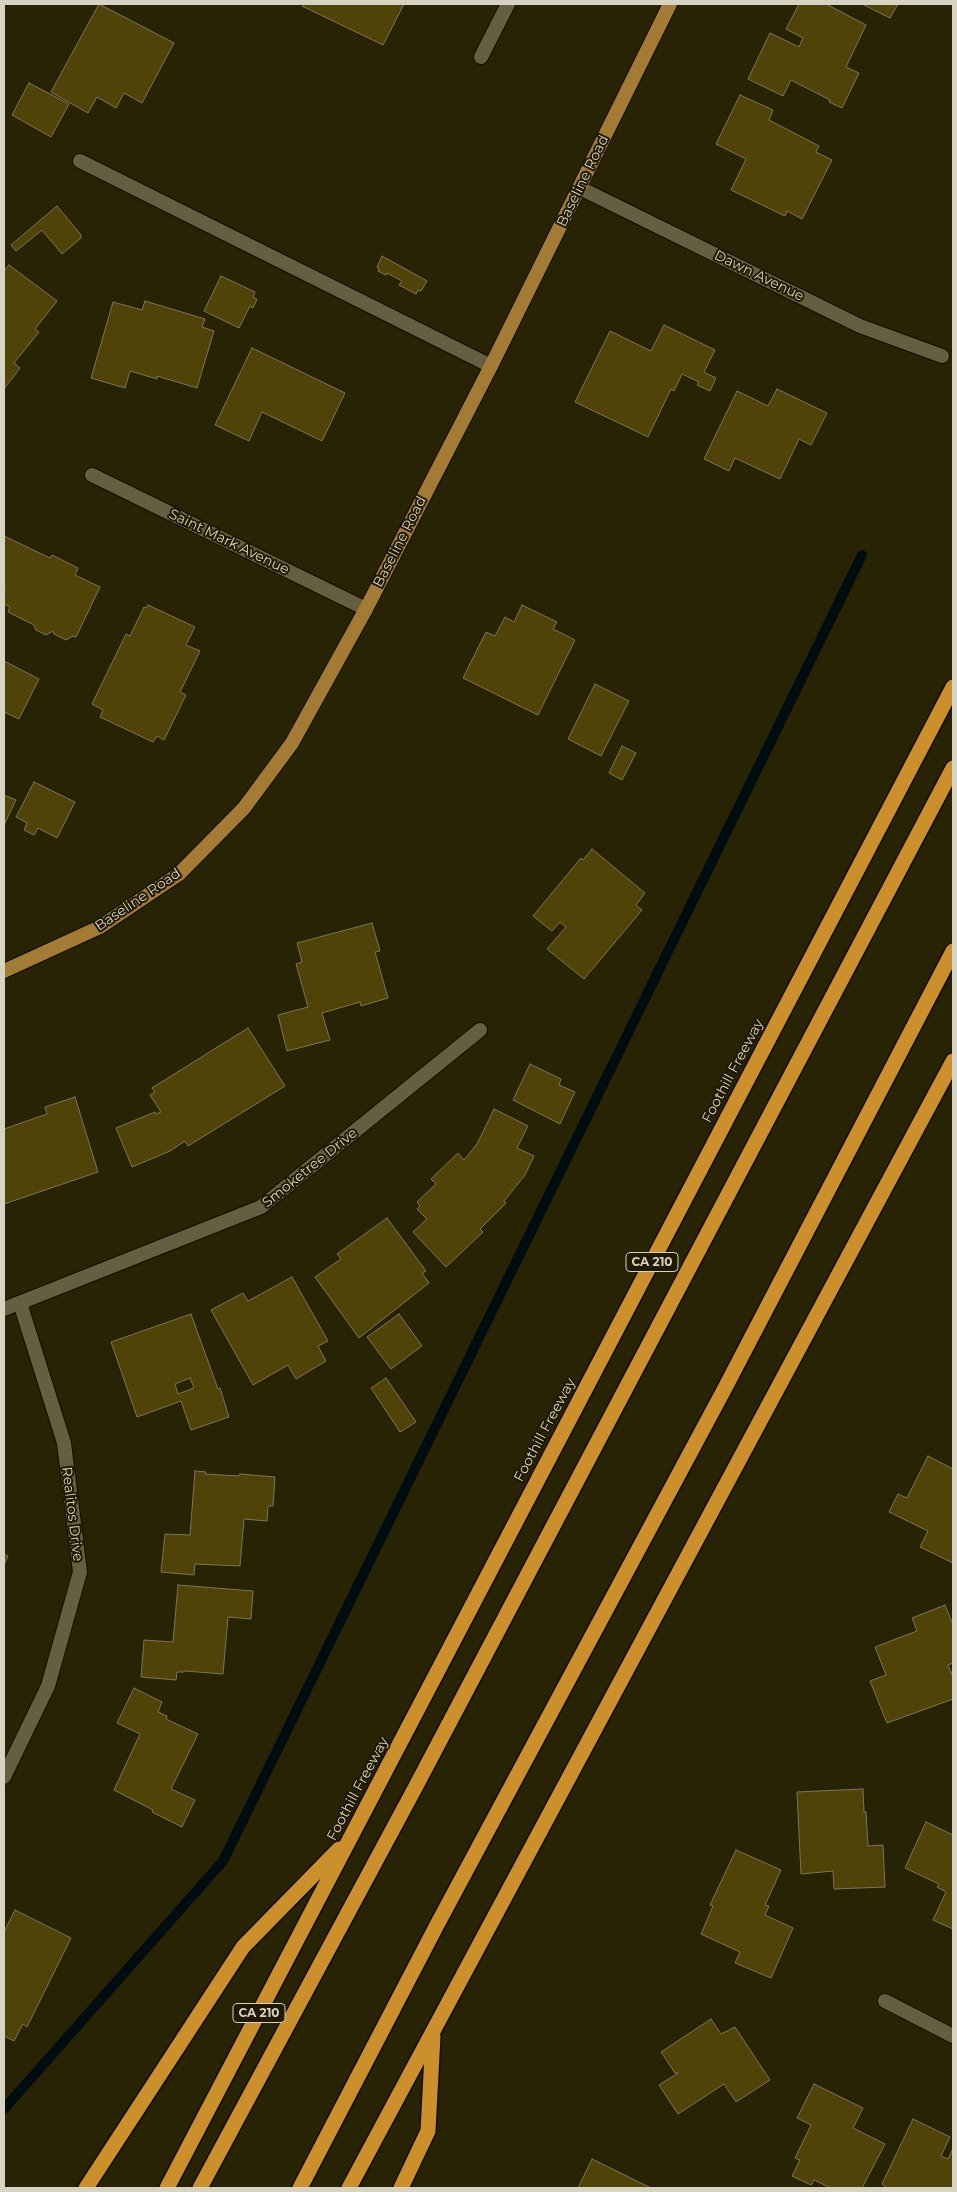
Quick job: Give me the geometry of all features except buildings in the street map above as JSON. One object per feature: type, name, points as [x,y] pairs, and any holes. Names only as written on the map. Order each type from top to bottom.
[{"type":"highway","name":"Foothill Freeway","points":[[167,2188],[953,687]]},
{"type":"highway","points":[[200,2188],[428,1763],[953,768]]},
{"type":"highway","points":[[300,2188],[443,1914],[734,1371],[953,951]]},
{"type":"highway","points":[[349,2188],[953,1061]]},
{"type":"highway","points":[[86,2188],[243,1947],[351,1837]]},
{"type":"highway","points":[[401,2188],[428,2131],[434,2032]]},
{"type":"main road","name":"Baseline Road","points":[[4,972],[100,927],[179,874],[244,808],[292,744],[366,608],[490,366],[670,4]]},
{"type":"street","points":[[481,57],[508,4]]},
{"type":"street","points":[[80,161],[490,366]]},
{"type":"street","name":"Dawn Avenue","points":[[580,188],[860,326],[942,356]]},
{"type":"street","name":"Saint Mark Avenue","points":[[92,475],[366,608]]},
{"type":"street","name":"Smoketree Drive","points":[[4,1309],[261,1207],[480,1030]]},
{"type":"street","name":"Realitos Drive","points":[[4,1777],[48,1686],[80,1572],[64,1443],[20,1303]]},
{"type":"street","points":[[885,2002],[953,2036]]},
{"type":"waterway","points":[[4,2109],[223,1861],[862,555]]}]
